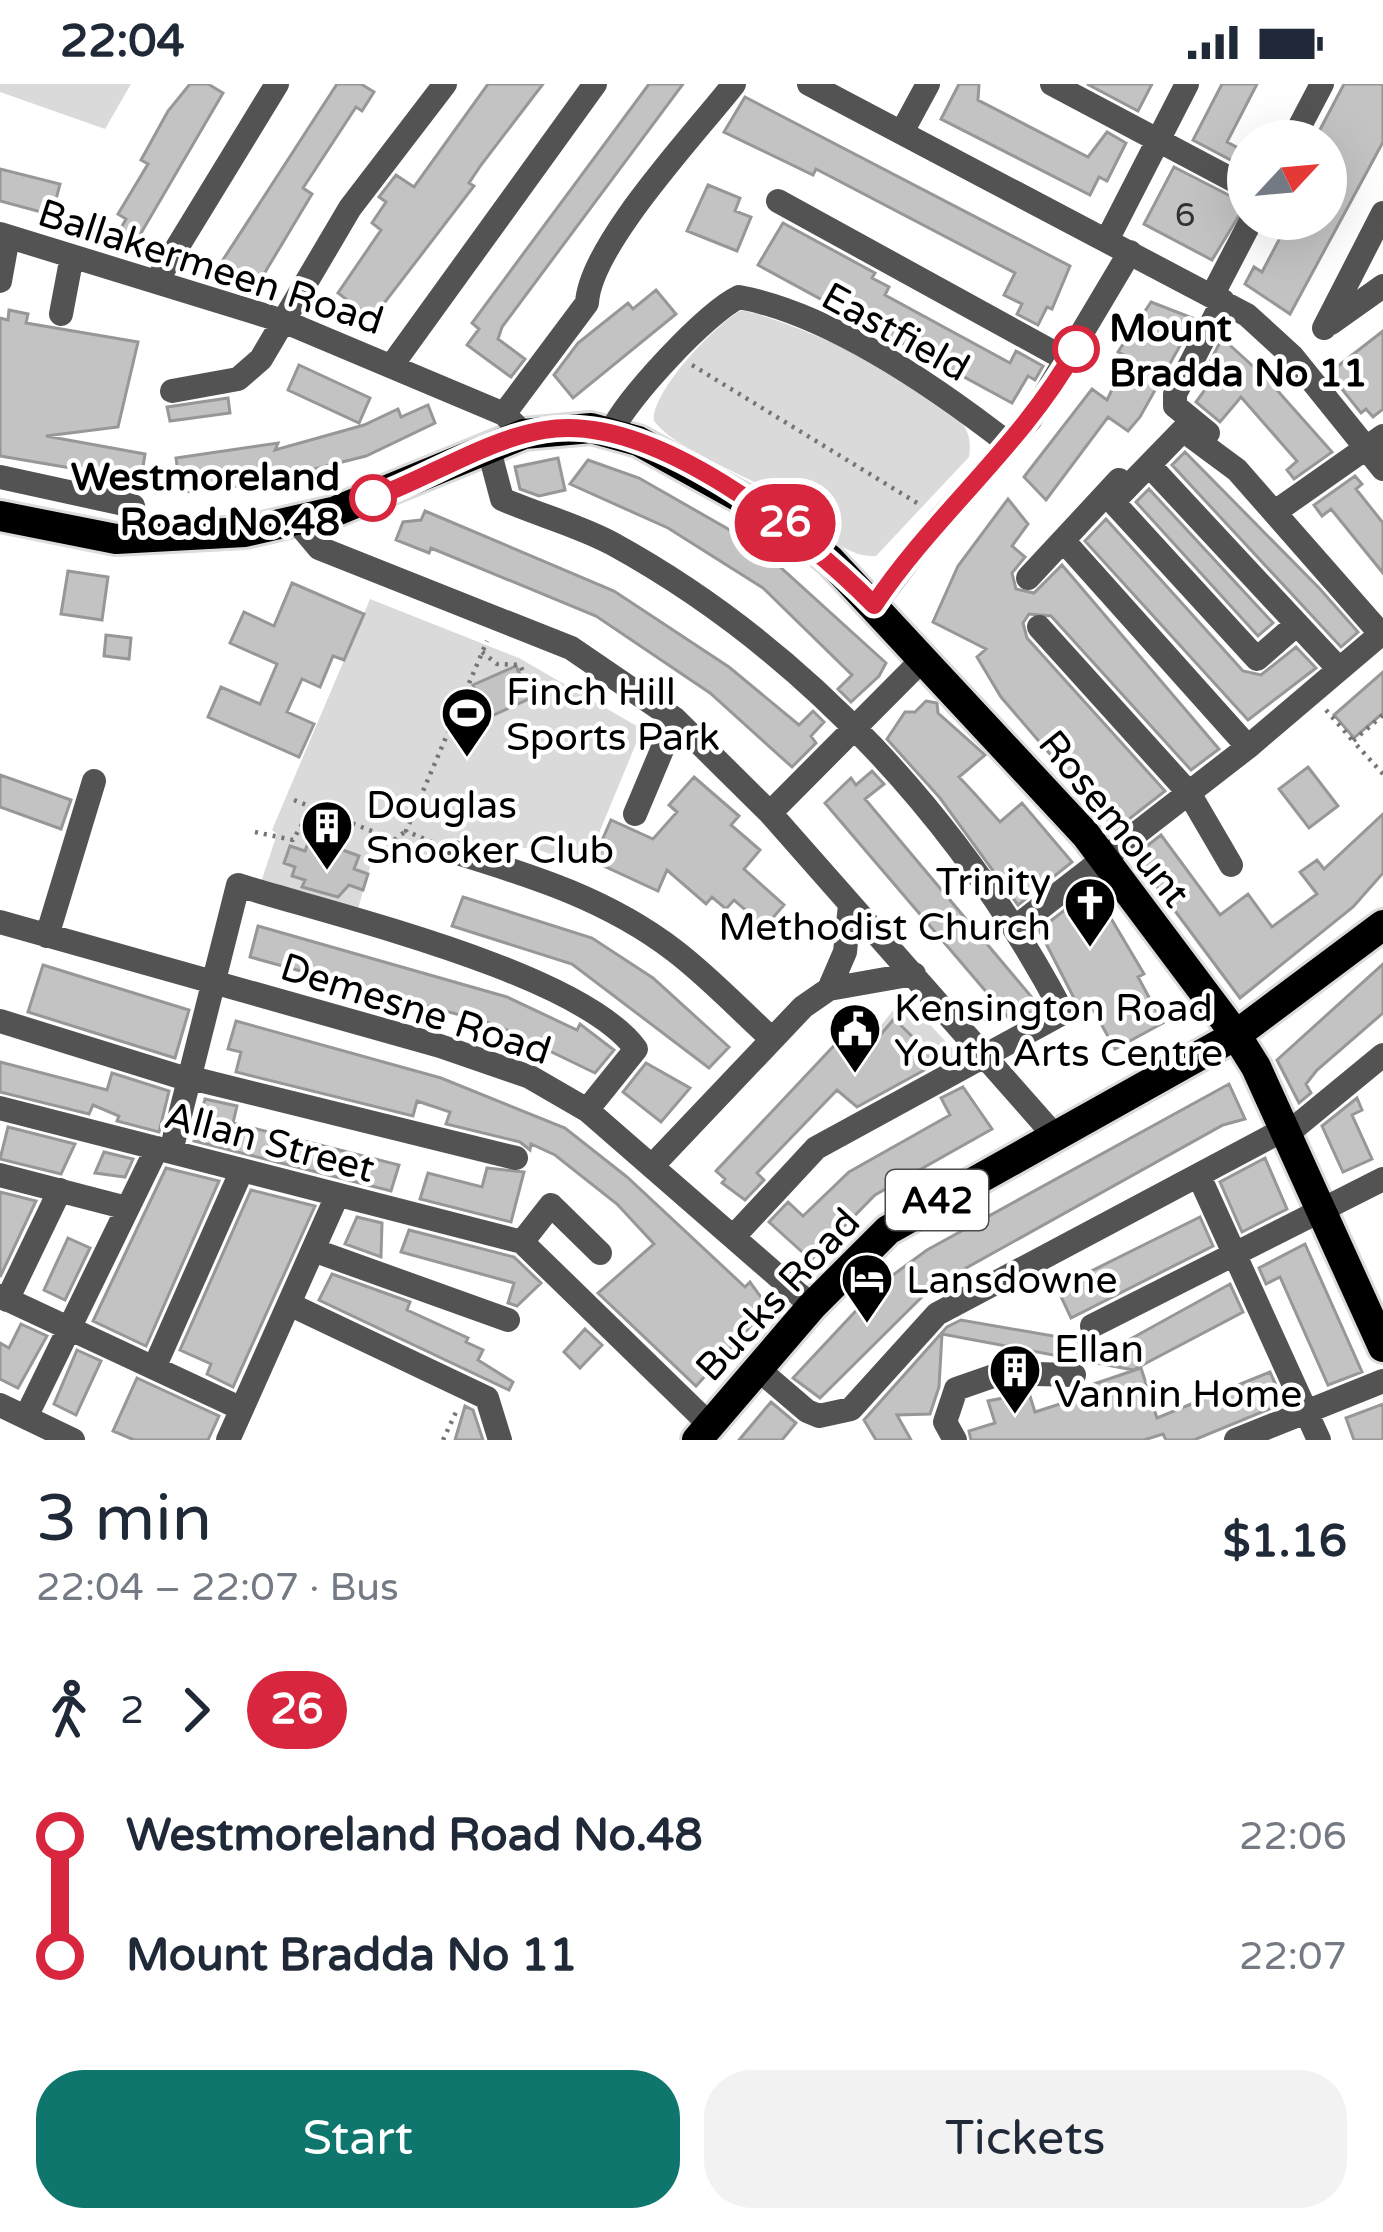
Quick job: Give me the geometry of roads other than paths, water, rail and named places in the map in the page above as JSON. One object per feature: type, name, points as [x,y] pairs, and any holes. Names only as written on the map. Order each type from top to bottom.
[{"type":"main road","name":"Rosemount","points":[[0,516],[72,533],[140,539],[298,523],[410,484],[489,449],[514,424],[611,432],[665,454],[788,524],[874,605],[1104,858],[1236,1035],[1286,1132],[1383,1347]]},
{"type":"main road","name":"A42","points":[[1236,1035],[1383,925]]},
{"type":"main road","name":"Bucks Road","points":[[704,1432],[812,1306],[887,1230],[1236,1035]]},
{"type":"street","points":[[156,282],[277,84]]},
{"type":"street","points":[[172,391],[238,379],[261,359],[350,208],[445,84]]},
{"type":"street","points":[[392,365],[596,84]]},
{"type":"street","points":[[514,424],[586,303],[588,284],[607,247],[734,84]]},
{"type":"street","points":[[809,84],[1218,298],[1292,356],[1374,442],[1383,469]]},
{"type":"street","points":[[902,132],[928,84]]},
{"type":"street","points":[[874,605],[940,519],[1010,444],[1069,361],[1158,139],[1186,84]]},
{"type":"street","points":[[1303,120],[1322,84]]},
{"type":"street","points":[[1055,85],[1227,177]]},
{"type":"street","points":[[778,201],[1069,361]]},
{"type":"street","points":[[1383,213],[1324,328],[1383,286]]},
{"type":"street","points":[[0,281],[4,236]]},
{"type":"street","name":"Ballakermeen Road","points":[[4,236],[283,321],[392,365],[514,424]]},
{"type":"street","points":[[1243,240],[1175,394],[1183,413],[1242,459],[1382,630]]},
{"type":"street","points":[[61,314],[72,256]]},
{"type":"street","name":"Eastfield","points":[[611,432],[641,387],[677,355],[700,324],[739,297],[820,326],[926,386],[1010,444]]},
{"type":"street","points":[[1028,578],[1183,413]]},
{"type":"street","points":[[1297,624],[1257,659],[1113,502],[1184,430],[1237,470],[1382,630]]},
{"type":"street","points":[[1282,507],[1374,442]]},
{"type":"street","points":[[489,449],[502,500],[610,542],[727,616],[856,728],[966,856],[1017,926],[1063,1012],[816,1148],[736,1234]]},
{"type":"street","points":[[1149,465],[1339,669]]},
{"type":"street","points":[[0,477],[133,506],[140,539]]},
{"type":"street","points":[[298,523],[319,548],[571,649],[675,719],[770,813],[1054,1135]]},
{"type":"street","points":[[1069,547],[1249,746]]},
{"type":"street","points":[[1039,626],[1189,793],[1231,865]]},
{"type":"street","points":[[1017,926],[1249,746],[1382,630]]},
{"type":"street","points":[[770,813],[924,658]]},
{"type":"street","points":[[635,814],[675,719]]},
{"type":"street","points":[[47,936],[94,782]]},
{"type":"street","points":[[454,852],[551,882],[615,912],[676,951],[772,1039]]},
{"type":"street","points":[[26,1417],[127,1208],[164,1149],[191,1079],[238,885],[479,962],[577,1003],[633,1043],[633,1056],[587,1110]]},
{"type":"street","points":[[654,1164],[772,1039],[829,989],[845,952],[850,904]]},
{"type":"street","name":"Demesne Road","points":[[0,922],[218,982],[530,1077],[587,1110],[654,1164],[812,1306]]},
{"type":"street","points":[[829,989],[914,974]]},
{"type":"street","points":[[0,1021],[191,1079],[516,1158]]},
{"type":"street","points":[[758,1369],[807,1411],[819,1416],[850,1409],[938,1314],[1286,1132],[1383,1055]]},
{"type":"street","name":"Allan Street","points":[[0,1108],[522,1242]]},
{"type":"street","points":[[154,1368],[242,1170]]},
{"type":"street","points":[[0,1175],[127,1208]]},
{"type":"street","points":[[1198,1176],[1318,1440]]},
{"type":"street","points":[[1092,1326],[1383,1179]]},
{"type":"street","points":[[60,1190],[4,1298],[242,1409]]},
{"type":"street","points":[[228,1440],[337,1196]]},
{"type":"street","points":[[600,1253],[550,1205],[522,1242],[704,1432]]},
{"type":"street","points":[[313,1250],[508,1320]]},
{"type":"street","points":[[289,1304],[477,1393],[500,1440]]},
{"type":"street","points":[[955,1440],[945,1422],[956,1389],[1003,1373],[1074,1375]]},
{"type":"street","points":[[1236,1440],[1383,1381]]},
{"type":"street","points":[[0,1405],[73,1440]]},
{"type":"place","name":"Mount Bradda No 11","points":[[1076,349]]},
{"type":"place","name":"Westmoreland Road No.48","points":[[373,498]]},
{"type":"place","name":"Finch Hill Sports Park","points":[[467,759]]},
{"type":"place","name":"Douglas Snooker Club","points":[[327,872]]},
{"type":"place","name":"Trinity Methodist Church","points":[[1090,949]]},
{"type":"place","name":"Kensington Road Youth Arts Centre","points":[[855,1075]]},
{"type":"place","name":"Lansdowne","points":[[867,1325]]},
{"type":"place","name":"Ellan Vannin Home","points":[[1015,1416]]}]
